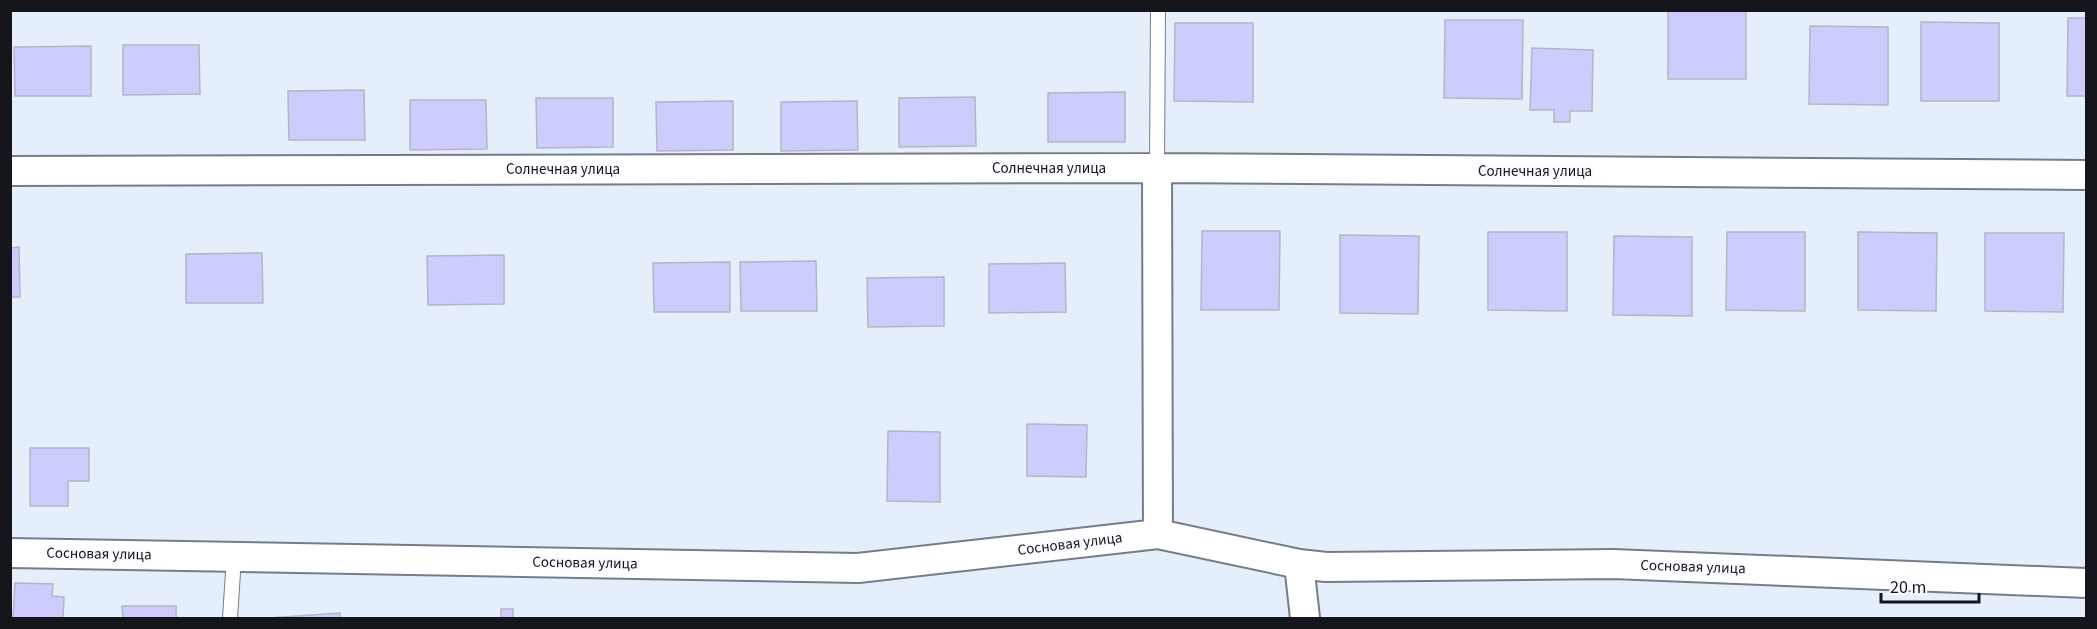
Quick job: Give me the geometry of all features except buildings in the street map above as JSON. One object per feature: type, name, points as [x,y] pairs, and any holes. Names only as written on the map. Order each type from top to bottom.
[{"type":"street","name":"Солнечная улица","points":[[10,171],[1157,168],[2086,175]]},
{"type":"street","points":[[1157,168],[1158,534]]},
{"type":"street","name":"Сосновая улица","points":[[10,552],[858,568],[1158,534],[1299,564],[1326,567],[1613,564],[2086,584]]},
{"type":"street","points":[[1299,564],[1305,618]]},
{"type":"lane","points":[[1157,168],[1158,10]]},
{"type":"lane","points":[[230,618],[234,557]]}]
